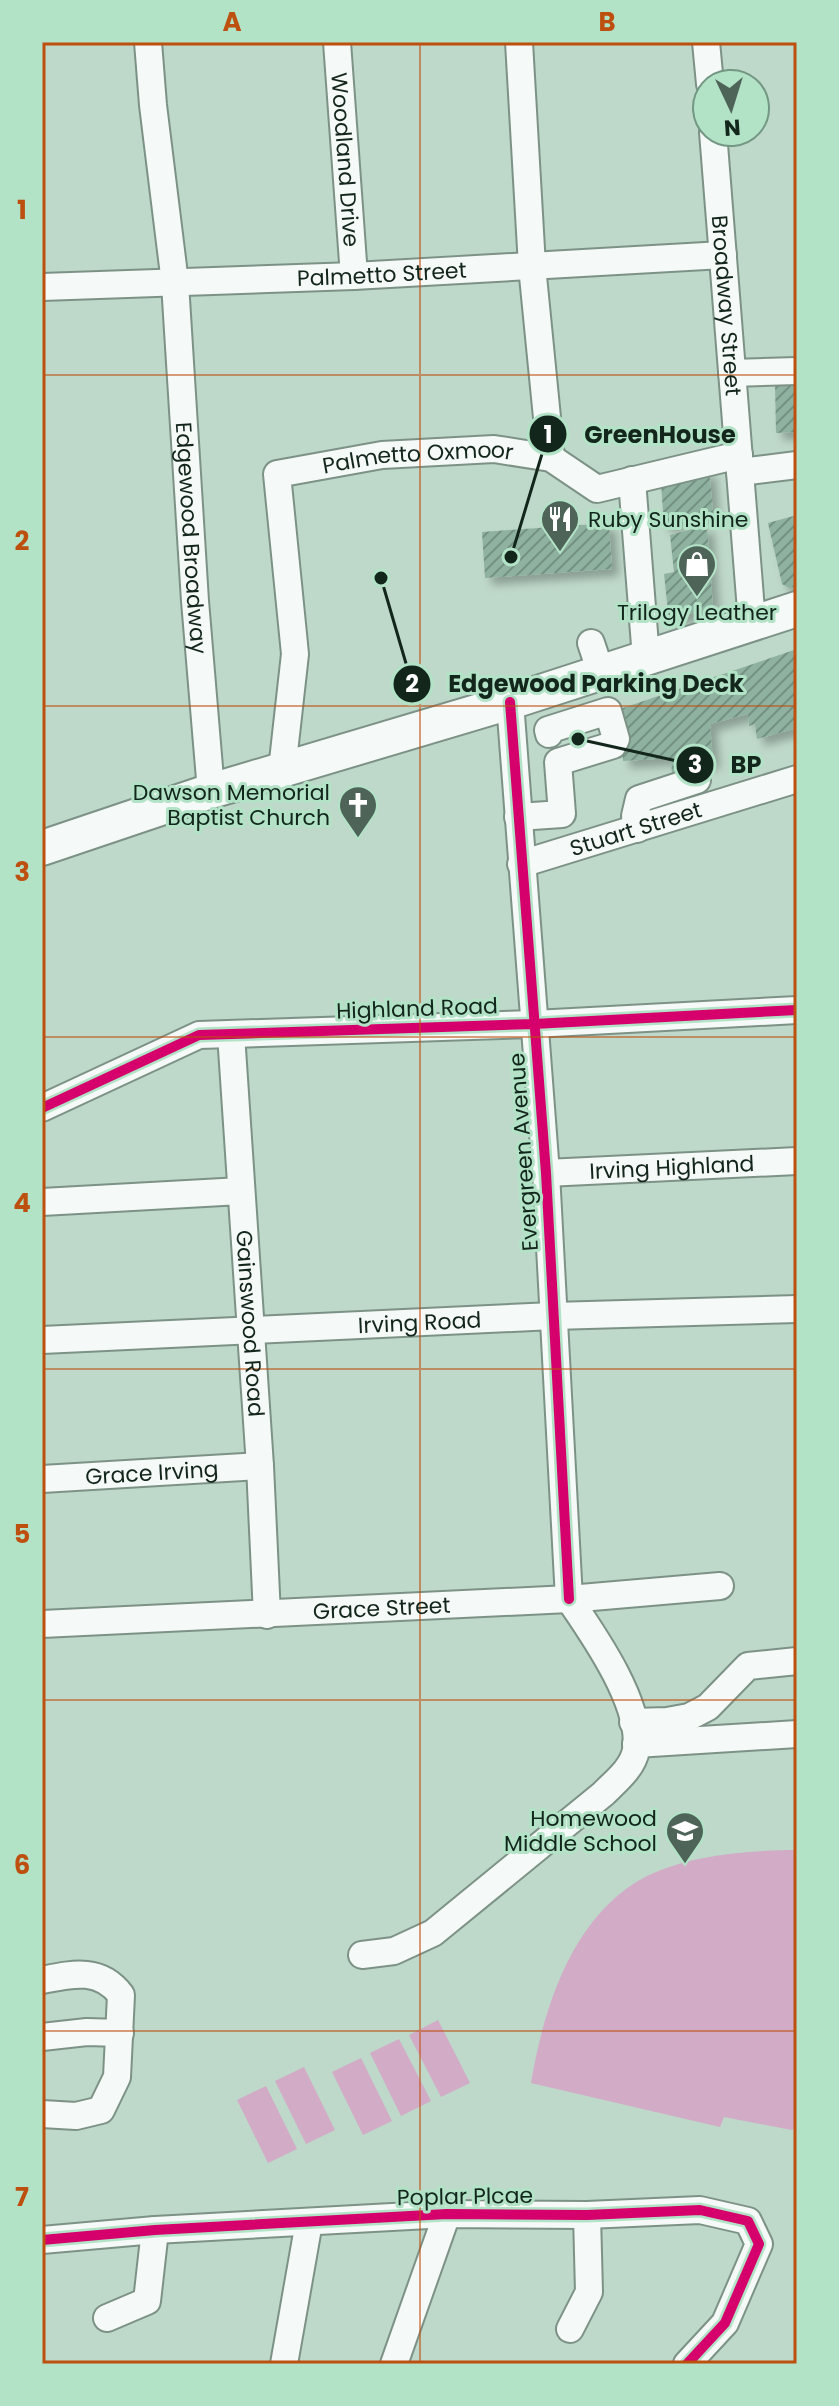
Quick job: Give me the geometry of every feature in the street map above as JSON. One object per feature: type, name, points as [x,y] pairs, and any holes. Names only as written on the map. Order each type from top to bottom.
[{"type":"main road","points":[[42,848],[211,791],[545,691],[592,665],[646,658],[797,609]]},
{"type":"street","name":"Edgewood Broadway","points":[[148,42],[175,283],[195,601],[211,791]]},
{"type":"street","name":"Woodland Drive","points":[[337,42],[354,276]]},
{"type":"street","points":[[519,42],[532,266],[551,458]]},
{"type":"street","points":[[706,42],[708,68]]},
{"type":"street","name":"Broadway Street","points":[[714,148],[752,623]]},
{"type":"street","name":"Palmetto Street","points":[[42,287],[354,276],[723,255]]},
{"type":"street","points":[[732,373],[797,371]]},
{"type":"street","name":"Palmetto Oxmoor","points":[[282,770],[295,654],[277,474],[382,455],[494,449],[551,458],[597,489],[632,480]]},
{"type":"street","points":[[646,658],[632,480],[739,463],[797,465]]},
{"type":"street","points":[[591,730],[592,665]]},
{"type":"street","points":[[518,817],[562,814],[555,744],[545,691]]},
{"type":"street","name":"Evergreen Avenue","points":[[510,702],[546,1173],[569,1599]]},
{"type":"street","points":[[514,762],[591,730]]},
{"type":"street","points":[[555,744],[591,730]]},
{"type":"street","name":"Stuart Street","points":[[521,864],[797,779]]},
{"type":"street","points":[[637,829],[635,816],[639,799],[697,780]]},
{"type":"street","name":"Highland Road","points":[[42,1108],[199,1035],[534,1024],[797,1010]]},
{"type":"street","name":"Gainswood Road","points":[[231,1034],[267,1615]]},
{"type":"street","name":"Irving Highland","points":[[546,1173],[797,1161]]},
{"type":"street","points":[[42,1202],[241,1191]]},
{"type":"street","name":"Irving Road","points":[[42,1340],[553,1316],[797,1309]]},
{"type":"street","name":"Grace Irving","points":[[42,1479],[260,1466]]},
{"type":"street","name":"Grace Street","points":[[42,1624],[569,1599],[720,1586]]},
{"type":"street","points":[[362,1955],[394,1951],[433,1933],[624,1774],[636,1752],[635,1733],[620,1685],[602,1648],[569,1599]]},
{"type":"street","points":[[635,1733],[667,1721],[689,1717],[708,1707],[748,1666],[797,1661]]},
{"type":"street","points":[[635,1733],[797,1734]]},
{"type":"street","points":[[42,1980],[79,1973],[111,1981],[121,1995],[117,2077],[101,2110],[76,2116],[42,2114]]},
{"type":"street","points":[[42,2037],[87,2032],[120,2033]]},
{"type":"street","name":"Poplar Plcae","points":[[42,2240],[155,2230],[447,2214],[587,2215],[700,2210],[748,2221],[759,2244],[725,2323],[687,2364]]},
{"type":"street","points":[[398,2362],[447,2214]]},
{"type":"street","points":[[570,2329],[589,2292],[587,2215]]},
{"type":"street","points":[[284,2364],[309,2222]]},
{"type":"street","points":[[107,2318],[147,2301],[155,2230]]},
{"type":"shaded area","points":[[797,1850],[797,2126],[792,2130],[724,2117],[720,2127],[531,2083],[544,2024],[566,1965],[599,1914],[621,1893],[647,1876],[682,1863],[740,1853]]},
{"type":"shaded area","points":[[438,2020],[470,2083],[441,2097],[409,2035]]},
{"type":"shaded area","points":[[399,2039],[431,2101],[401,2116],[370,2053]]},
{"type":"shaded area","points":[[361,2058],[392,2121],[363,2135],[332,2072]]},
{"type":"shaded area","points":[[304,2067],[335,2130],[306,2144],[275,2081]]},
{"type":"shaded area","points":[[266,2086],[297,2149],[268,2163],[237,2100]]},
{"type":"building","points":[[797,383],[797,432],[776,433],[775,384]]},
{"type":"building","points":[[709,469],[713,513],[664,527],[661,482]]},
{"type":"building","points":[[797,515],[797,586],[789,588],[782,584],[768,523]]},
{"type":"building","points":[[609,523],[612,569],[485,578],[482,532]]},
{"type":"building","points":[[707,525],[713,607],[669,620],[664,574],[674,572],[670,535]]},
{"type":"building","points":[[797,649],[797,728],[757,739],[755,724],[749,726],[748,714],[710,724],[713,761],[672,774],[671,758],[623,761],[620,709]]},
{"type":"cycle path","points":[[510,702],[546,1173],[569,1599]]},
{"type":"cycle path","points":[[42,1108],[199,1035],[534,1024],[797,1010]]},
{"type":"cycle path","points":[[42,2240],[155,2230],[447,2214],[587,2215],[700,2210],[748,2221],[759,2244],[725,2323],[687,2364]]},
{"type":"place","name":"Ruby Sunshine","points":[[560,553]]},
{"type":"place","name":"GreenHouse","points":[[511,557]]},
{"type":"place","name":"Edgewood Parking Deck","points":[[381,578]]},
{"type":"place","name":"Trilogy Leather","points":[[697,598]]},
{"type":"place","name":"BP","points":[[578,739]]},
{"type":"place","name":"Dawson Memorial Baptist Church","points":[[358,839]]},
{"type":"place","name":"Homewood Middle School","points":[[685,1865]]}]
